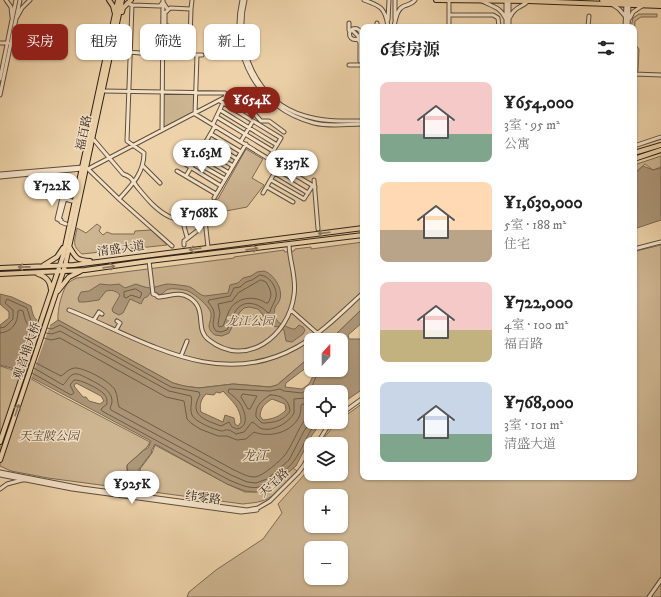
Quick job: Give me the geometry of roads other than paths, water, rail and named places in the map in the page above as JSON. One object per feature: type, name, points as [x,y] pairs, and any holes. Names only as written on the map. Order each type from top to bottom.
[{"type":"main road","points":[[109,0],[117,17]]},
{"type":"main road","name":"福百路","points":[[62,266],[68,232],[103,91],[117,17],[118,0]]},
{"type":"main road","name":"福百路","points":[[43,314],[69,246],[117,17],[122,0]]},
{"type":"main road","points":[[436,0],[661,2]]},
{"type":"main road","points":[[602,0],[612,1]]},
{"type":"main road","points":[[628,2],[642,6],[661,6]]},
{"type":"main road","points":[[117,17],[123,8],[130,3]]},
{"type":"main road","points":[[637,153],[661,144]]},
{"type":"main road","points":[[637,158],[661,150]]},
{"type":"main road","name":"清盛大道","points":[[0,268],[62,266],[360,228]]},
{"type":"main road","points":[[37,267],[49,263],[57,257],[62,250],[68,232]]},
{"type":"main road","name":"清盛大道","points":[[0,274],[85,270],[360,235]]},
{"type":"main road","points":[[69,246],[73,254],[79,260],[103,261]]},
{"type":"main road","points":[[55,296],[69,277],[85,270]]},
{"type":"main road","name":"福百路","points":[[49,316],[60,272]]},
{"type":"main road","points":[[27,273],[38,274],[47,278],[50,284],[51,292]]},
{"type":"main road","name":"观音埔大桥","points":[[0,442],[43,314]]},
{"type":"main road","name":"观音埔大桥","points":[[0,460],[49,316]]},
{"type":"street","points":[[6,0],[11,7],[14,21]]},
{"type":"street","points":[[0,95],[14,21],[16,0]]},
{"type":"street","points":[[0,79],[20,0]]},
{"type":"street","points":[[14,21],[22,8],[30,0]]},
{"type":"street","points":[[190,24],[192,0]]},
{"type":"street","points":[[242,0],[238,27],[242,54],[252,77],[266,96],[278,106],[290,113],[315,123],[360,123]]},
{"type":"street","points":[[245,0],[241,27],[245,52],[254,74],[268,93],[280,104],[303,116],[331,121],[360,123]]},
{"type":"street","points":[[364,0],[383,9],[387,24]]},
{"type":"street","points":[[388,24],[389,0]]},
{"type":"street","points":[[394,24],[395,0]]},
{"type":"street","points":[[395,24],[400,9],[415,0]]},
{"type":"street","points":[[449,0],[449,24]]},
{"type":"street","points":[[163,1],[168,10]]},
{"type":"street","points":[[130,24],[130,3],[160,6],[163,1]]},
{"type":"street","points":[[163,1],[163,24]]},
{"type":"street","points":[[482,1],[498,8],[508,19]]},
{"type":"street","points":[[507,1],[509,24]]},
{"type":"street","points":[[507,24],[508,19],[517,8],[526,4],[528,1]]},
{"type":"street","points":[[612,1],[625,16]]},
{"type":"street","points":[[625,24],[628,2]]},
{"type":"street","points":[[628,2],[628,24]]},
{"type":"street","points":[[629,24],[633,12],[642,6]]},
{"type":"street","points":[[165,24],[165,13],[170,8],[191,9]]},
{"type":"street","points":[[449,14],[493,15],[498,18],[499,24]]},
{"type":"street","points":[[588,24],[589,16]]},
{"type":"street","points":[[349,23],[351,38],[354,40],[359,38],[360,34],[358,30],[355,29],[351,31]]},
{"type":"street","points":[[0,43],[8,43]]},
{"type":"street","points":[[195,114],[197,55],[202,55]]},
{"type":"street","points":[[119,199],[134,181],[143,166],[144,153],[127,141],[129,60]]},
{"type":"street","points":[[162,60],[162,130]]},
{"type":"street","points":[[349,65],[360,63]]},
{"type":"street","points":[[637,74],[661,75]]},
{"type":"street","points":[[103,91],[129,90],[225,93],[226,98]]},
{"type":"street","points":[[0,176],[85,168],[195,114],[235,92],[260,121],[269,121],[284,132]]},
{"type":"street","points":[[220,101],[281,138],[269,158]]},
{"type":"street","points":[[186,176],[211,134],[223,103]]},
{"type":"street","points":[[220,110],[277,145]]},
{"type":"street","points":[[195,114],[314,186]]},
{"type":"street","points":[[217,117],[273,151]]},
{"type":"street","points":[[241,141],[253,121]]},
{"type":"street","points":[[211,134],[241,152]]},
{"type":"street","points":[[641,151],[639,144],[661,137]]},
{"type":"street","points":[[94,140],[123,174],[129,175],[153,206],[171,218],[182,220],[206,220],[208,247]]},
{"type":"street","points":[[207,141],[237,159]]},
{"type":"street","points":[[214,198],[246,144]]},
{"type":"street","points":[[203,148],[233,166]]},
{"type":"street","points":[[199,155],[229,173]]},
{"type":"street","points":[[185,156],[225,179]]},
{"type":"street","points":[[182,162],[221,186]]},
{"type":"street","points":[[263,193],[279,165]]},
{"type":"street","points":[[143,166],[160,183]]},
{"type":"street","points":[[85,168],[172,246]]},
{"type":"street","points":[[177,171],[216,194]]},
{"type":"street","points":[[275,173],[308,193]]},
{"type":"street","points":[[271,180],[304,200],[314,186]]},
{"type":"street","points":[[314,180],[318,228]]},
{"type":"street","points":[[267,187],[293,202]]},
{"type":"street","points":[[66,224],[57,219],[62,198],[72,201]]},
{"type":"street","points":[[182,220],[187,237]]},
{"type":"street","points":[[184,245],[184,240],[187,237],[198,231]]},
{"type":"street","points":[[637,247],[661,241]]},
{"type":"street","points":[[149,261],[153,293],[158,297],[178,294],[190,298],[198,305],[201,328],[206,338],[214,344],[238,351],[255,348],[271,339],[284,325],[291,310],[295,284],[289,244]]},
{"type":"street","points":[[291,310],[317,333],[360,296]]},
{"type":"street","points":[[69,310],[181,356],[196,361],[217,364],[235,364],[268,360],[287,352],[304,342]]},
{"type":"street","points":[[94,320],[99,312],[102,314]]},
{"type":"street","points":[[116,330],[120,322],[117,321]]},
{"type":"street","points":[[181,356],[186,341]]},
{"type":"street","points":[[348,408],[360,399]]},
{"type":"street","name":"天宝路","points":[[262,507],[294,478],[304,465]]},
{"type":"street","name":"天宝路","points":[[262,507],[271,502],[304,468]]},
{"type":"street","name":"纬零路","points":[[0,474],[82,488],[242,510],[262,507]]},
{"type":"street","name":"纬零路","points":[[0,474],[72,489],[241,512],[250,512],[262,507]]},
{"type":"street","points":[[0,489],[7,484],[23,480]]},
{"type":"street","points":[[649,597],[661,580]]},
{"type":"water","points":[[643,166],[653,170],[661,168],[661,220],[637,228],[637,171]]},
{"type":"water","points":[[264,271],[271,275],[277,282],[281,295],[279,302],[275,307],[274,313],[276,320],[289,328],[295,329],[299,325],[305,330],[303,334],[292,342],[286,341],[284,330],[279,327],[272,326],[258,309],[249,307],[244,308],[239,313],[229,333],[222,336],[215,335],[209,327],[211,316],[210,310],[198,297],[185,290],[169,289],[160,295],[156,292],[151,292],[144,298],[141,304],[130,299],[123,313],[119,315],[113,312],[112,309],[120,295],[115,291],[106,291],[99,300],[79,302],[78,298],[81,292],[89,291],[100,284],[119,284],[125,288],[136,284],[150,288],[172,284],[189,286],[205,296],[228,293],[230,285],[238,283],[243,278],[251,276],[257,272]]},
{"type":"water","name":"龙江","points":[[0,294],[12,297],[31,306],[36,320],[51,325],[58,320],[173,383],[184,386],[199,388],[233,384],[270,387],[277,385],[304,362],[304,369],[286,383],[285,387],[302,389],[304,388],[304,429],[317,429],[311,437],[304,437],[304,450],[296,466],[272,486],[256,492],[245,491],[227,484],[155,444],[151,451],[152,452],[139,469],[142,489],[139,488],[136,479],[128,473],[127,465],[148,448],[151,441],[25,374],[15,369],[0,365],[0,325],[9,318],[9,312],[0,304]],"holes":[[[76,383],[101,396],[104,401],[100,404],[89,401],[86,397],[83,397],[74,386]],[[223,391],[233,402],[241,417],[241,422],[238,426],[235,424],[234,418],[225,415],[223,422],[201,412],[201,402],[206,394],[214,395],[216,392],[220,393]],[[272,399],[285,404],[286,410],[276,417],[263,420],[260,416],[263,406]]]},
{"type":"water","name":"龙江","points":[[360,311],[360,325],[348,335],[348,333],[337,333]]},
{"type":"water","name":"龙江","points":[[348,335],[349,339],[360,339],[360,391],[348,399],[348,385],[308,385],[312,377],[348,377]]},
{"type":"park label","name":"龙江公园","points":[[250,321]]},
{"type":"park label","name":"天宝陂公园","points":[[49,436]]}]
